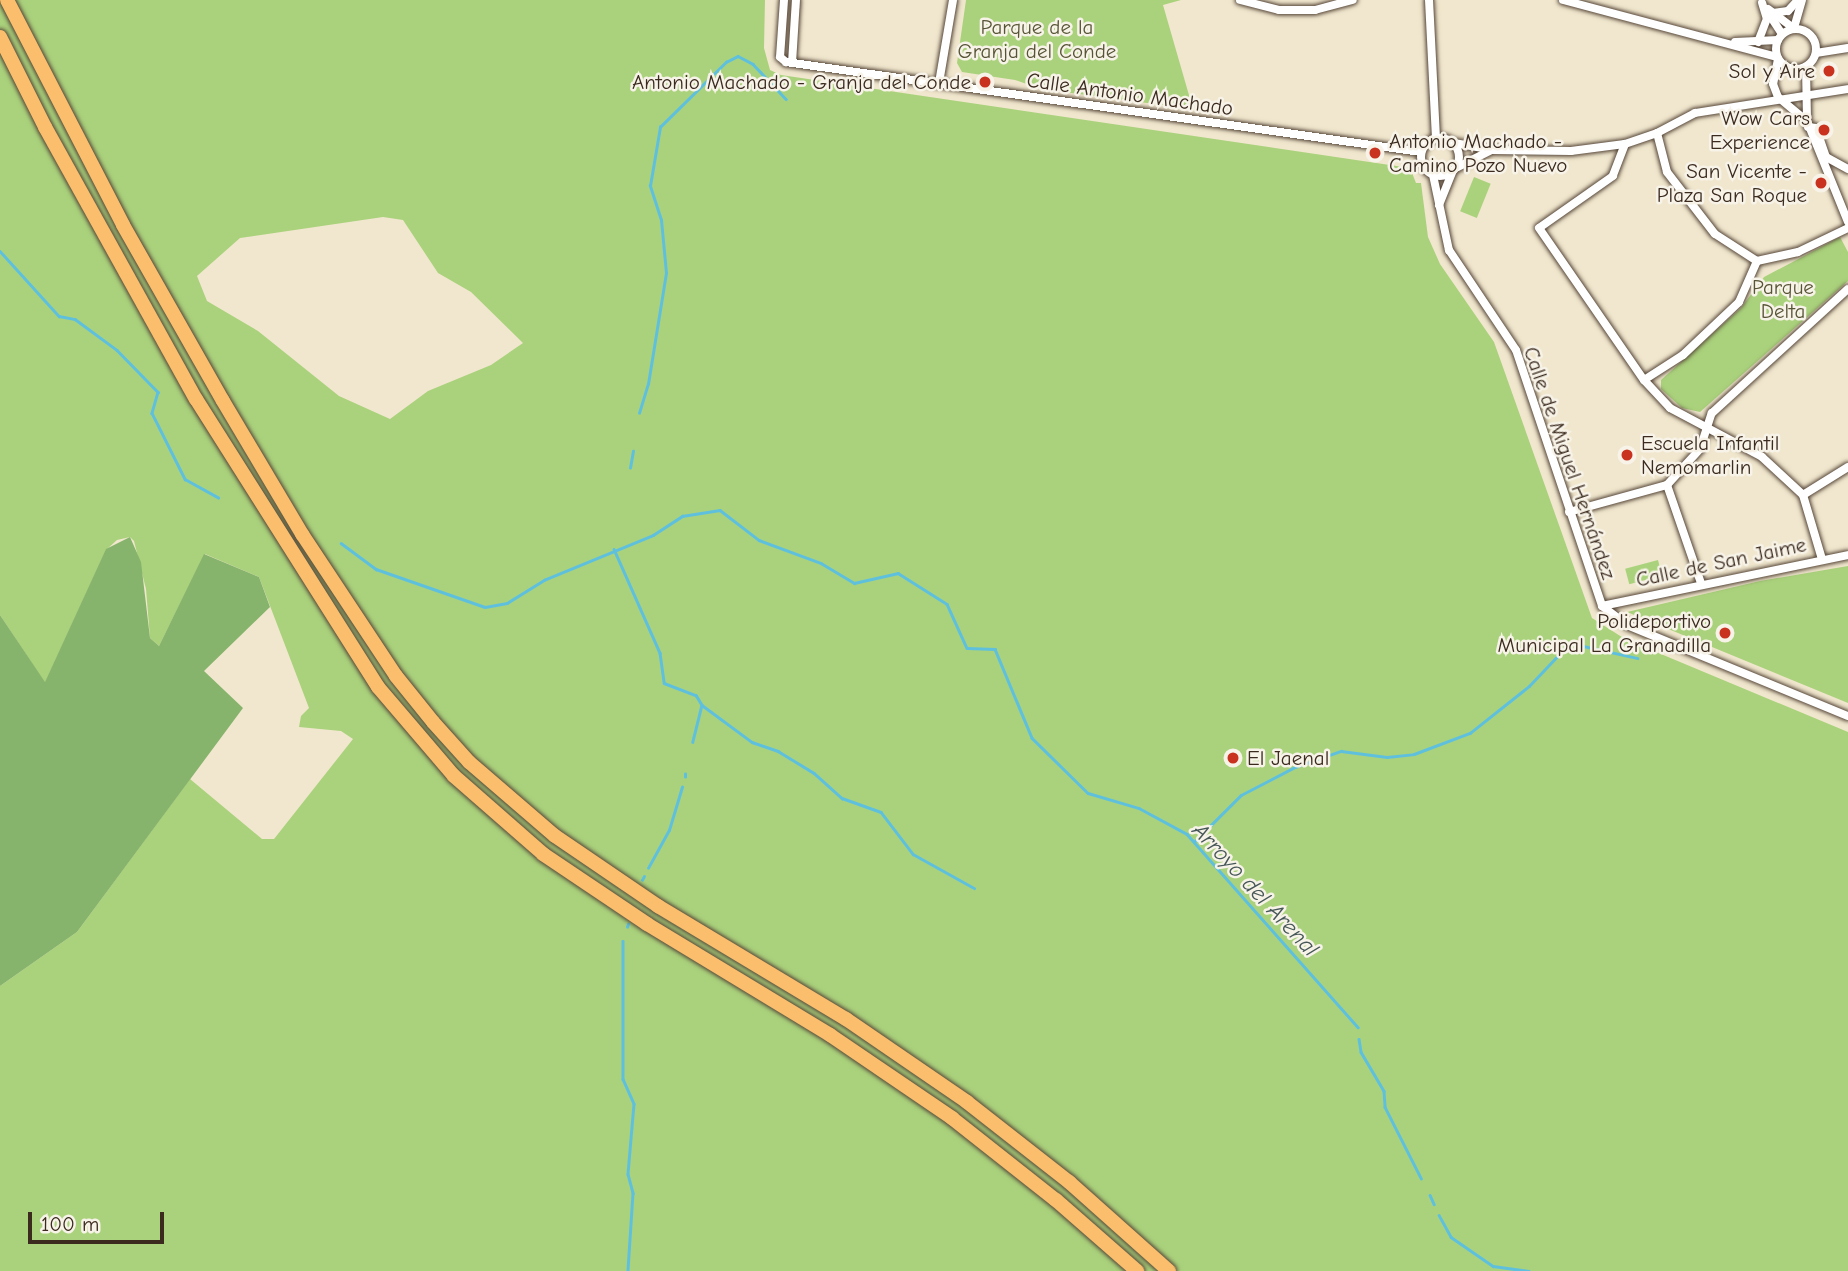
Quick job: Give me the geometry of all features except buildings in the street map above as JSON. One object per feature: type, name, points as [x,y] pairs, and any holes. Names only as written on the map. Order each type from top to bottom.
[{"type":"highway","points":[[7,0],[123,225],[302,534],[396,676],[469,762],[555,836],[657,906],[846,1019],[967,1102],[1069,1181],[1169,1271]]},
{"type":"highway","points":[[17,0],[57,98]]},
{"type":"highway","points":[[0,37],[45,127]]},
{"type":"highway","points":[[0,52],[45,127],[196,400],[286,546],[378,687],[454,776],[543,854],[647,924],[830,1035],[952,1118],[1056,1200],[1137,1271]]},
{"type":"street","points":[[780,55],[784,0]]},
{"type":"street","points":[[792,63],[796,0]]},
{"type":"street","points":[[939,83],[953,0]]},
{"type":"street","points":[[1240,0],[1279,10],[1315,10],[1353,0]]},
{"type":"street","points":[[1563,0],[1729,42],[1778,58],[1794,69],[1806,67]]},
{"type":"street","points":[[1729,42],[1758,42],[1780,37],[1794,28],[1800,0]]},
{"type":"street","points":[[1773,13],[1788,11],[1800,0]]},
{"type":"street","points":[[1430,2],[1436,138],[1421,152],[1424,168],[1433,176],[1454,170],[1492,150]]},
{"type":"street","points":[[1758,42],[1767,19],[1760,2]]},
{"type":"street","points":[[1760,2],[1794,28],[1811,34],[1816,49],[1806,67],[1807,124],[1848,221]]},
{"type":"street","points":[[1760,2],[1780,37],[1773,84],[1778,97],[1807,124],[1816,128],[1826,157],[1848,169]]},
{"type":"street","points":[[1816,49],[1845,49]]},
{"type":"street","points":[[780,55],[792,51]]},
{"type":"street","points":[[780,55],[792,63]]},
{"type":"street","name":"Calle Antonio Machado","points":[[792,63],[1421,152]]},
{"type":"street","points":[[1436,138],[1492,150],[1571,151],[1625,144],[1657,133],[1695,113],[1808,92],[1848,89]]},
{"type":"street","points":[[1657,133],[1667,172],[1715,234],[1757,261],[1798,252],[1848,228]]},
{"type":"street","points":[[1438,205],[1460,155],[1454,143]]},
{"type":"street","points":[[1625,144],[1613,176],[1539,228],[1644,380],[1670,408],[1707,432],[1762,457],[1803,495],[1822,559]]},
{"type":"street","name":"Calle de Miguel Hernández","points":[[1433,176],[1449,250],[1516,350],[1602,606],[1627,625],[1848,716]]},
{"type":"street","points":[[1644,380],[1683,355],[1739,302],[1757,261]]},
{"type":"street","points":[[1569,512],[1667,485],[1685,470],[1707,432],[1712,413],[1848,289]]},
{"type":"street","points":[[1803,495],[1848,467]]},
{"type":"street","points":[[1667,485],[1701,583]]},
{"type":"street","name":"Calle de San Jaime","points":[[1602,606],[1701,583],[1848,555]]},
{"type":"green space","points":[[0,0],[765,0],[764,48],[770,70],[781,75],[1410,168],[1416,183],[1421,183],[1428,237],[1440,264],[1494,342],[1592,618],[1625,639],[1848,732],[1848,1271],[0,1271],[0,986],[77,932],[190,779],[262,839],[274,839],[353,739],[341,731],[299,727],[301,716],[309,708],[259,577],[205,554],[159,646],[150,638],[146,589],[134,541],[130,537],[117,540],[106,550],[45,683],[0,615]],"holes":[[[383,217],[403,220],[438,273],[471,292],[523,343],[491,365],[428,391],[390,419],[339,396],[258,331],[207,301],[197,276],[240,238]]]},
{"type":"green space","name":"Parque de la Granja del Conde","points":[[966,0],[1181,0],[1163,5],[1193,109],[1041,89],[1015,80],[962,72],[957,63]]},
{"type":"green space","points":[[1474,177],[1491,184],[1477,218],[1460,211]]},
{"type":"green space","name":"Parque Delta","points":[[1840,237],[1848,252],[1848,281],[1700,412],[1682,408],[1661,389],[1661,380],[1741,308],[1764,277]]},
{"type":"green space","points":[[130,537],[141,562],[150,638],[159,646],[204,554],[259,577],[270,607],[204,671],[243,708],[77,932],[0,986],[0,615],[45,682],[106,549]]},
{"type":"green space","points":[[1658,560],[1662,575],[1629,584],[1625,569]]},
{"type":"green space","points":[[1848,566],[1848,703],[1627,612],[1760,581]]},
{"type":"waterway","points":[[639,413],[648,384],[666,273],[661,220],[650,186],[660,127],[726,62],[738,56],[753,64],[786,99]]},
{"type":"waterway","name":"Arroyo del Arenal","points":[[0,251],[59,316],[75,319],[117,350],[158,392],[152,413],[185,479],[218,497]]},
{"type":"waterway","points":[[630,468],[633,451]]},
{"type":"waterway","name":"Arroyo del Arenal","points":[[341,543],[376,569],[485,607],[507,603],[544,580],[653,535],[682,516],[720,510],[759,540],[821,563],[854,583],[898,573],[947,604],[967,648],[995,649],[1032,738],[1088,793],[1139,808],[1187,834],[1358,1027]]},
{"type":"waterway","points":[[614,549],[660,653],[664,683],[696,695],[702,705],[693,742]]},
{"type":"waterway","points":[[1194,842],[1241,795],[1295,767],[1341,751],[1387,757],[1414,754],[1470,733],[1529,686],[1570,643],[1637,658]]},
{"type":"waterway","points":[[702,705],[752,742],[778,751],[814,773],[842,798],[881,812],[913,854],[974,888]]},
{"type":"waterway","points":[[648,868],[669,830],[682,787]]},
{"type":"waterway","points":[[642,880],[644,876]]},
{"type":"waterway","points":[[623,941],[623,1079],[634,1104],[628,1174],[633,1193],[628,1271]]},
{"type":"waterway","name":"Arroyo del Arenal","points":[[1359,1039],[1361,1052],[1384,1091],[1385,1107],[1421,1178]]},
{"type":"waterway","name":"Arroyo del Arenal","points":[[1430,1195],[1434,1204]]},
{"type":"waterway","name":"Arroyo del Arenal","points":[[1439,1215],[1451,1237],[1493,1266],[1529,1271]]},
{"type":"place","name":"Sol y Aire","points":[[1829,71]]},
{"type":"place","name":"Antonio Machado - Granja del Conde","points":[[985,82]]},
{"type":"place","name":"Wow Cars Experience","points":[[1824,130]]},
{"type":"place","name":"Antonio Machado - Camino Pozo Nuevo","points":[[1375,153]]},
{"type":"place","name":"San Vicente - Plaza San Roque","points":[[1821,183]]},
{"type":"place","name":"Escuela Infantil Nemomarlin","points":[[1627,455]]},
{"type":"place","name":"Polideportivo Municipal La Granadilla","points":[[1725,633]]},
{"type":"place","name":"El Jaenal","points":[[1233,758]]}]
